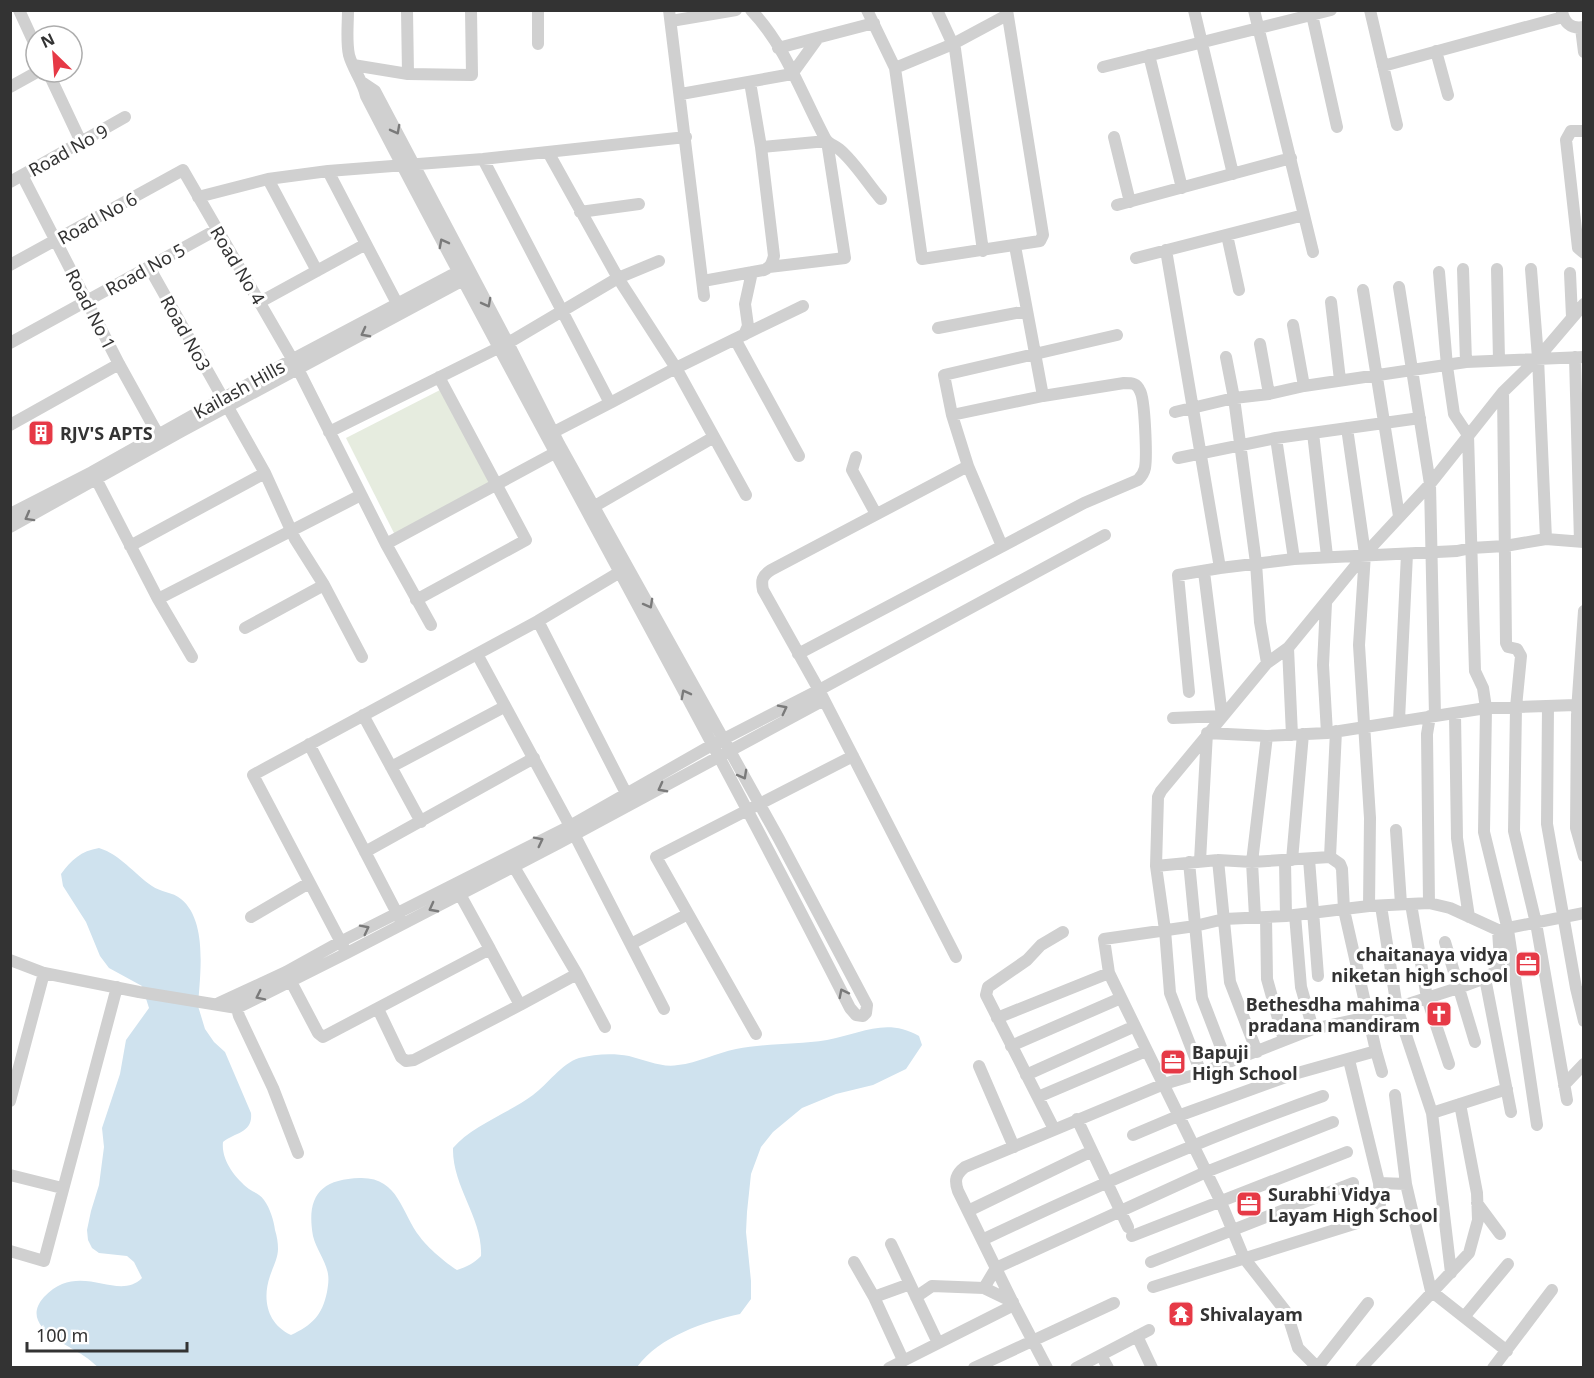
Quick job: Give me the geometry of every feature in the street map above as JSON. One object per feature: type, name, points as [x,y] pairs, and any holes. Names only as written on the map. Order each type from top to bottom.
[{"type":"street","points":[[19,10],[25,24]]},
{"type":"street","points":[[348,10],[349,53],[363,83],[366,96],[408,165],[559,451],[718,743],[867,1005],[863,1016],[856,1015],[850,1008],[754,808]]},
{"type":"street","points":[[407,10],[408,74]]},
{"type":"street","points":[[353,65],[408,74],[471,75],[471,10]]},
{"type":"street","points":[[538,10],[538,44]]},
{"type":"street","points":[[704,296],[670,16],[736,10]]},
{"type":"street","points":[[703,281],[770,267],[845,258],[827,141],[803,90],[778,48],[751,10]]},
{"type":"street","points":[[867,10],[895,68],[922,259],[1040,242],[1043,235],[1007,13],[953,44],[895,68]]},
{"type":"street","points":[[937,10],[955,49],[983,251]]},
{"type":"street","points":[[1194,10],[1233,174]]},
{"type":"street","points":[[1254,10],[1313,252]]},
{"type":"street","points":[[1103,67],[1331,10]]},
{"type":"street","points":[[1370,10],[1397,124]]},
{"type":"street","points":[[1312,13],[1337,127]]},
{"type":"street","points":[[1383,66],[1562,14],[1571,27],[1582,27],[1584,52]]},
{"type":"street","points":[[778,48],[874,23]]},
{"type":"street","points":[[681,94],[792,74],[818,38]]},
{"type":"street","points":[[1436,51],[1448,95]]},
{"type":"street","points":[[1149,55],[1182,188]]},
{"type":"street","points":[[10,87],[24,79]]},
{"type":"street","points":[[750,82],[761,147],[774,256],[770,267]]},
{"type":"street","points":[[54,84],[81,142]]},
{"type":"street","name":"Road No 9","points":[[10,182],[125,117]]},
{"type":"street","points":[[1584,131],[1571,131],[1566,140],[1578,248],[1584,253]]},
{"type":"street","points":[[198,197],[268,179],[328,171],[483,159],[686,137]]},
{"type":"street","points":[[1114,137],[1130,202]]},
{"type":"street","points":[[761,147],[827,141],[840,149],[881,199]]},
{"type":"street","points":[[548,152],[618,278],[676,368],[746,495]]},
{"type":"street","points":[[1117,205],[1290,158]]},
{"type":"street","points":[[483,159],[610,403]]},
{"type":"street","name":"Road No 4","points":[[183,170],[296,364],[386,544],[430,625]]},
{"type":"street","name":"Road No 6","points":[[10,265],[183,170]]},
{"type":"street","points":[[328,171],[400,308]]},
{"type":"street","name":"Road No 1","points":[[22,175],[119,364],[161,438]]},
{"type":"street","points":[[268,179],[317,271]]},
{"type":"street","points":[[580,212],[639,204]]},
{"type":"street","points":[[1136,258],[1304,215]]},
{"type":"street","name":"Road No 5","points":[[10,343],[216,230]]},
{"type":"street","points":[[1227,235],[1239,290]]},
{"type":"street","points":[[260,302],[366,244]]},
{"type":"street","points":[[1015,246],[1042,396]]},
{"type":"street","points":[[1166,250],[1220,568]]},
{"type":"street","points":[[329,432],[504,346],[618,278],[659,261]]},
{"type":"street","name":"Road No3","points":[[149,267],[265,472],[292,530],[362,657]]},
{"type":"street","points":[[1463,269],[1466,362]]},
{"type":"street","points":[[1497,269],[1499,360]]},
{"type":"street","points":[[1531,269],[1538,358],[1546,538]]},
{"type":"street","points":[[739,337],[748,326],[745,304],[752,272]]},
{"type":"street","points":[[1438,272],[1454,414],[1468,435],[1475,671],[1483,688],[1486,708],[1484,832],[1537,1125]]},
{"type":"street","points":[[1570,273],[1572,317]]},
{"type":"street","name":"Kailash Hills","points":[[10,514],[94,476],[465,274]]},
{"type":"street","points":[[1398,287],[1430,484],[1432,716],[1427,734],[1429,903]]},
{"type":"street","points":[[1363,290],[1399,516]]},
{"type":"street","points":[[1331,302],[1340,380]]},
{"type":"street","points":[[1201,1073],[1170,993],[1156,866],[1158,797],[1207,733],[1267,663],[1288,648],[1365,554],[1430,484],[1503,392],[1538,358],[1584,304]]},
{"type":"street","points":[[550,434],[676,368],[803,306]]},
{"type":"street","points":[[938,328],[1027,311]]},
{"type":"street","points":[[1293,326],[1304,386]]},
{"type":"street","points":[[1002,546],[968,466],[952,415],[945,375],[1117,335]]},
{"type":"street","points":[[739,337],[799,456]]},
{"type":"street","points":[[1260,344],[1269,394]]},
{"type":"street","points":[[1226,357],[1234,398],[1256,563],[1260,622],[1267,663]]},
{"type":"street","points":[[1175,412],[1234,398],[1466,362],[1579,357],[1582,542],[1546,538],[1505,546],[1457,551],[1294,559],[1178,575],[1189,692]]},
{"type":"street","points":[[10,425],[119,364]]},
{"type":"street","points":[[416,600],[526,540],[439,377]]},
{"type":"street","points":[[798,654],[1084,503],[1138,480],[1143,476],[1145,470],[1142,394],[1134,384],[1124,383],[1042,396],[952,415]]},
{"type":"street","points":[[1503,392],[1506,643],[1508,647],[1517,649],[1521,656],[1516,706],[1514,831],[1536,923],[1567,1100]]},
{"type":"street","points":[[1178,458],[1276,438],[1420,418]]},
{"type":"street","points":[[1347,428],[1365,554],[1359,645],[1375,906],[1397,1008],[1432,1113],[1451,1273]]},
{"type":"street","points":[[1313,433],[1327,556]]},
{"type":"street","points":[[591,508],[714,437]]},
{"type":"street","points":[[1276,438],[1294,559]]},
{"type":"street","points":[[386,544],[559,451]]},
{"type":"street","points":[[856,457],[852,470],[876,514]]},
{"type":"street","points":[[956,957],[821,695],[763,590],[762,582],[763,576],[968,466]]},
{"type":"street","points":[[130,546],[265,472]]},
{"type":"street","points":[[10,527],[94,476],[158,599],[192,657]]},
{"type":"street","points":[[158,599],[361,495]]},
{"type":"street","points":[[288,977],[340,942],[400,918],[629,799],[725,754],[821,695],[1105,535]]},
{"type":"street","points":[[1399,720],[1407,554]]},
{"type":"street","points":[[347,953],[253,775],[538,621],[624,569]]},
{"type":"street","points":[[1204,572],[1222,716]]},
{"type":"street","points":[[245,628],[324,585]]},
{"type":"street","points":[[1326,603],[1323,666],[1331,732],[1330,857]]},
{"type":"street","points":[[1584,611],[1576,828],[1584,856]]},
{"type":"street","points":[[538,621],[629,799]]},
{"type":"street","points":[[1288,648],[1298,734],[1288,861],[1291,916],[1300,987],[1313,1029]]},
{"type":"street","points":[[477,654],[572,830],[664,1009]]},
{"type":"street","points":[[629,799],[718,743],[821,695]]},
{"type":"street","points":[[1207,733],[1267,736],[1331,732],[1399,720],[1516,706],[1548,706],[1579,711]]},
{"type":"street","points":[[1548,706],[1547,824],[1584,1021]]},
{"type":"street","points":[[391,767],[504,707]]},
{"type":"street","points":[[1455,714],[1457,838],[1469,917]]},
{"type":"street","points":[[363,715],[421,822]]},
{"type":"street","points":[[1173,718],[1222,716]]},
{"type":"street","points":[[1207,733],[1195,861],[1195,926],[1202,999],[1227,1063]]},
{"type":"street","points":[[1267,736],[1252,862],[1261,917],[1267,980],[1284,1040]]},
{"type":"street","points":[[309,744],[400,918]]},
{"type":"street","points":[[756,1034],[656,857],[853,756]]},
{"type":"street","points":[[364,852],[534,758]]},
{"type":"street","points":[[1396,830],[1406,904],[1427,998],[1449,1064]]},
{"type":"street","points":[[1156,866],[1195,861],[1288,861],[1330,857],[1340,864],[1344,910],[1382,1072]]},
{"type":"street","points":[[1309,859],[1318,976]]},
{"type":"street","points":[[1218,860],[1230,982],[1257,1052]]},
{"type":"street","points":[[511,861],[605,1027]]},
{"type":"street","points":[[251,917],[309,883]]},
{"type":"street","points":[[457,889],[520,1005]]},
{"type":"street","points":[[1368,1303],[1317,1367],[1298,1348],[1287,1313],[1244,1258],[1220,1200],[1146,1052],[1109,973],[1104,939],[1195,926],[1224,919],[1291,916],[1406,904],[1429,903],[1450,908],[1503,930],[1584,913]]},
{"type":"street","points":[[631,944],[688,914]]},
{"type":"street","points":[[10,960],[44,973],[139,992],[203,1002],[236,1002],[288,977],[347,953],[400,918]]},
{"type":"street","points":[[1047,1368],[968,1211],[956,1184],[959,1172],[965,1167],[1077,1119],[1313,1029],[1368,1017],[1485,978],[1496,971],[1500,962],[1503,930]]},
{"type":"street","points":[[1054,1129],[986,995],[988,987],[1027,960],[1041,945],[1063,932]]},
{"type":"street","points":[[1445,942],[1475,1042]]},
{"type":"street","points":[[288,977],[318,1033],[323,1037],[490,949]]},
{"type":"street","points":[[10,1101],[44,973]]},
{"type":"street","points":[[997,1018],[1109,973]]},
{"type":"street","points":[[378,1010],[401,1057],[406,1061],[414,1060],[577,974]]},
{"type":"street","points":[[1485,978],[1511,1112]]},
{"type":"street","points":[[10,1251],[44,1261],[117,987]]},
{"type":"street","points":[[1011,1046],[1121,998]]},
{"type":"street","points":[[236,1002],[238,1016],[273,1088],[298,1153]]},
{"type":"street","points":[[1026,1075],[1135,1026]]},
{"type":"street","points":[[1132,1135],[1294,1074],[1376,1051]]},
{"type":"street","points":[[1038,1097],[1146,1052]]},
{"type":"street","points":[[1350,1060],[1378,1183],[1380,1204]]},
{"type":"street","points":[[1564,1085],[1584,1065]]},
{"type":"street","points":[[979,1066],[1014,1147]]},
{"type":"street","points":[[1432,1113],[1507,1089]]},
{"type":"street","points":[[1395,1095],[1406,1184],[1431,1292],[1507,1351]]},
{"type":"street","points":[[982,1240],[1107,1181],[1193,1145],[1323,1096]]},
{"type":"street","points":[[1361,1368],[1469,1252],[1478,1220],[1461,1104]]},
{"type":"street","points":[[1077,1119],[1130,1231],[1347,1152]]},
{"type":"street","points":[[984,1288],[996,1268],[1206,1172],[1333,1122]]},
{"type":"street","points":[[968,1211],[1092,1151]]},
{"type":"street","points":[[10,1174],[63,1188]]},
{"type":"street","points":[[1378,1183],[1406,1184]]},
{"type":"street","points":[[1151,1262],[1353,1184]]},
{"type":"street","points":[[1477,1203],[1500,1234]]},
{"type":"street","points":[[1153,1287],[1358,1223]]},
{"type":"street","points":[[891,1244],[938,1343]]},
{"type":"street","points":[[854,1262],[874,1297],[903,1360]]},
{"type":"street","points":[[1464,1317],[1508,1264]]},
{"type":"street","points":[[874,1297],[910,1284]]},
{"type":"street","points":[[916,1297],[932,1286],[984,1288],[1013,1304]]},
{"type":"street","points":[[1492,1368],[1552,1290]]},
{"type":"street","points":[[974,1368],[1114,1303]]},
{"type":"street","points":[[889,1368],[1013,1304]]},
{"type":"street","points":[[1076,1368],[1149,1330]]},
{"type":"street","points":[[1137,1336],[1152,1368]]},
{"type":"street","points":[[1101,1355],[1108,1368]]},
{"type":"shaded area","points":[[440,390],[492,483],[396,537],[346,438]]},
{"type":"water","points":[[99,848],[120,860],[152,886],[181,899],[190,909],[195,921],[199,934],[201,964],[198,1006],[205,1029],[225,1052],[251,1113],[249,1125],[223,1142],[224,1155],[234,1174],[262,1198],[271,1215],[278,1249],[268,1285],[268,1310],[276,1324],[291,1335],[315,1319],[327,1292],[328,1274],[314,1241],[311,1222],[314,1201],[319,1193],[335,1182],[346,1179],[373,1179],[383,1183],[398,1198],[414,1228],[427,1246],[457,1270],[473,1263],[481,1256],[480,1242],[473,1215],[457,1176],[453,1148],[480,1126],[533,1095],[560,1069],[572,1061],[591,1056],[617,1054],[672,1066],[736,1049],[827,1040],[884,1027],[907,1030],[919,1036],[922,1045],[906,1069],[873,1085],[836,1094],[802,1108],[773,1132],[761,1147],[751,1174],[746,1232],[751,1299],[740,1314],[698,1326],[670,1339],[647,1356],[637,1367],[98,1367],[48,1333],[37,1317],[38,1307],[44,1297],[58,1286],[84,1281],[121,1286],[132,1284],[142,1278],[134,1262],[127,1256],[99,1253],[92,1248],[87,1230],[99,1185],[104,1147],[102,1128],[120,1074],[126,1040],[149,1008],[142,986],[109,968],[100,956],[86,922],[63,886],[61,874],[69,864],[82,854]]},
{"type":"place","name":"RJV'S APTS","points":[[41,433]]},
{"type":"place","name":"chaitanaya vidya niketan high school","points":[[1528,964]]},
{"type":"place","name":"Bethesdha mahima pradana mandiram","points":[[1439,1014]]},
{"type":"place","name":"Bapuji High School","points":[[1173,1062]]},
{"type":"place","name":"Surabhi Vidya Layam High School","points":[[1249,1204]]},
{"type":"place","name":"Shivalayam","points":[[1181,1314]]}]
